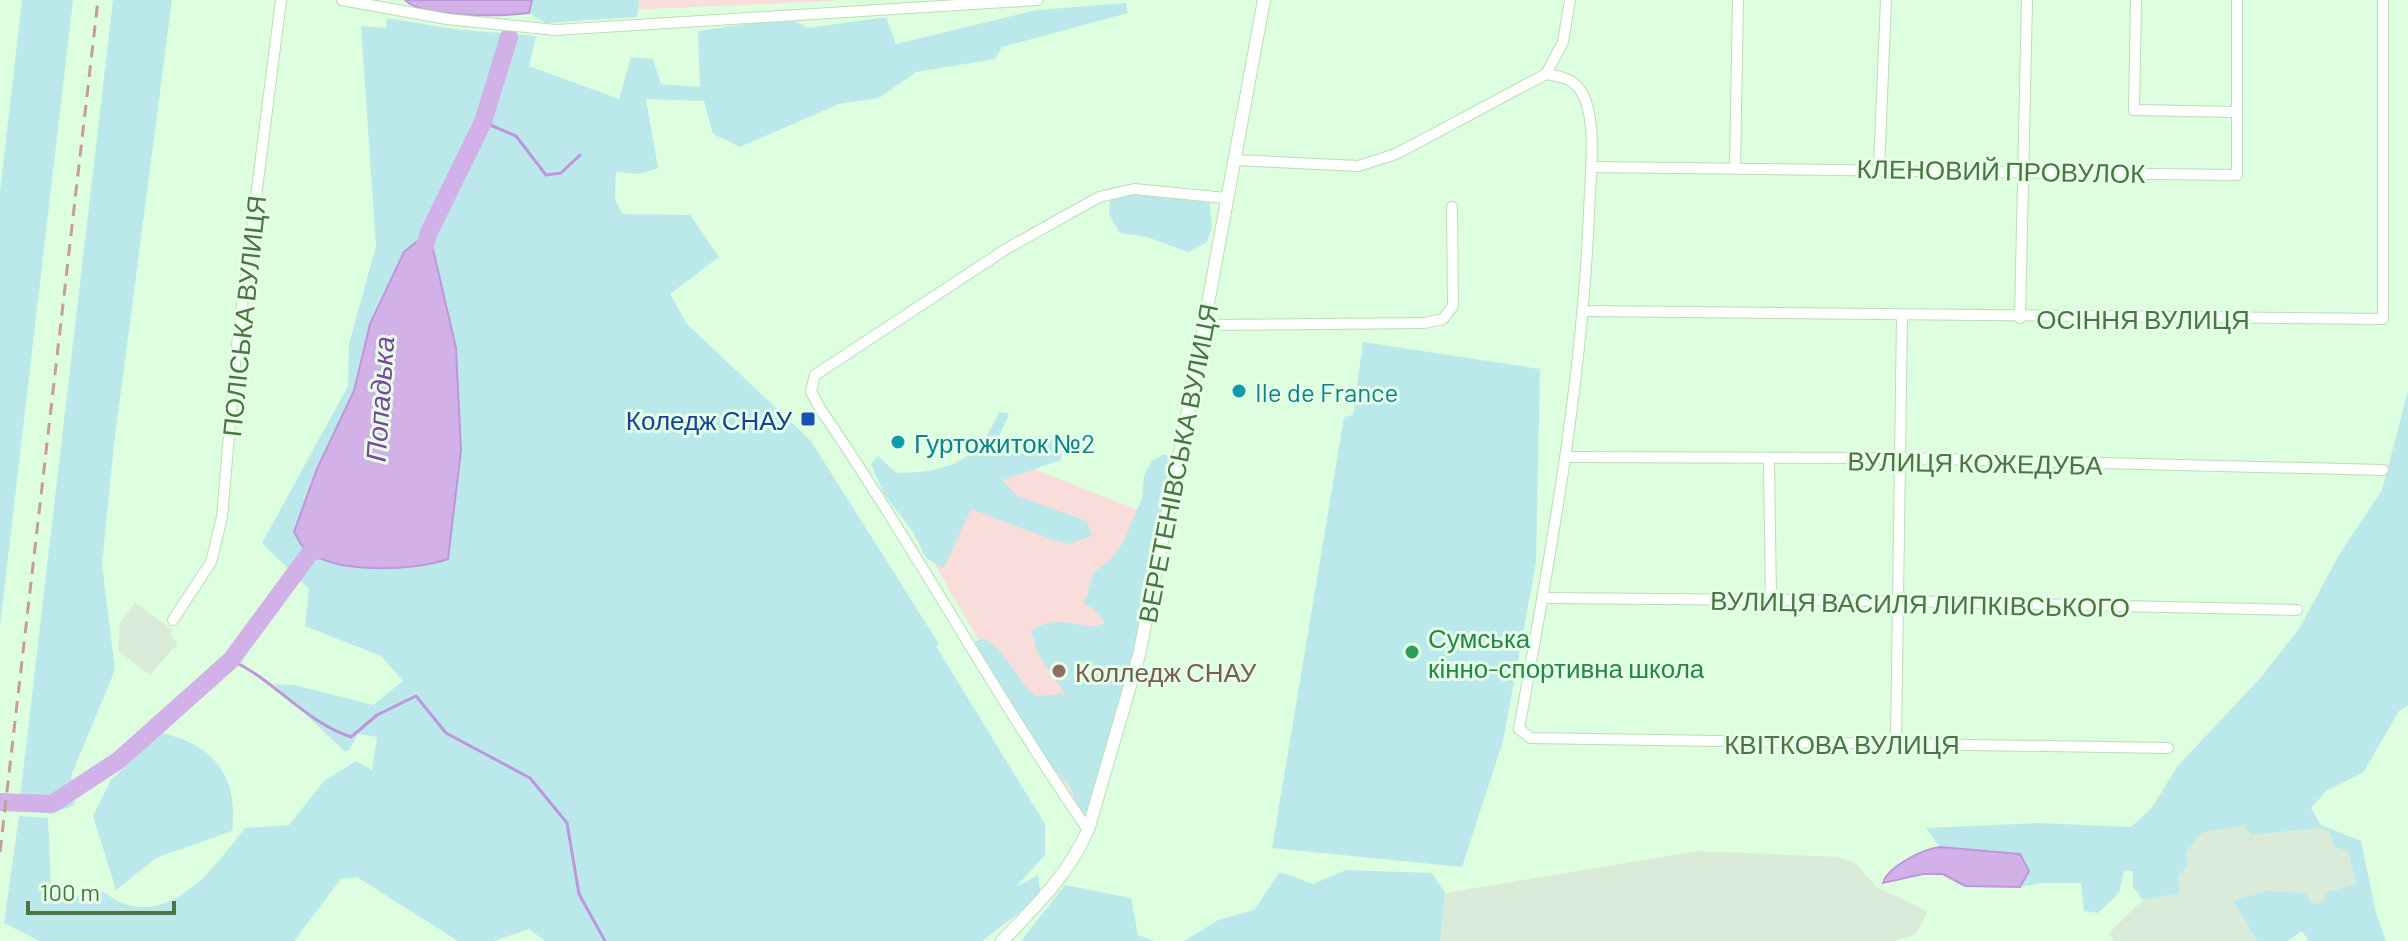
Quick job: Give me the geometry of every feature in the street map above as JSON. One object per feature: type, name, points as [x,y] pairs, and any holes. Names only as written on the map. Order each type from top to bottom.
[{"type":"street","name":"ПОЛІСЬКА ВУЛИЦЯ","points":[[173,620],[211,562],[222,517],[236,354],[281,0]]},
{"type":"street","points":[[342,0],[447,19],[556,30],[1038,0]]},
{"type":"street","name":"ВЕРЕТЕНІВСЬКА ВУЛИЦЯ","points":[[1002,941],[1060,881],[1088,830],[1139,655],[1205,325],[1264,0]]},
{"type":"street","points":[[1235,160],[1358,166],[1396,154],[1546,74],[1563,42],[1570,0]]},
{"type":"street","points":[[1735,167],[1738,0]]},
{"type":"street","points":[[1879,168],[1886,0]]},
{"type":"street","points":[[2020,318],[2027,0]]},
{"type":"street","points":[[2136,0],[2134,110],[2237,112]]},
{"type":"street","name":"КЛЕНОВИЙ ПРОВУЛОК","points":[[1591,167],[1879,168],[2237,175],[2237,0]]},
{"type":"street","name":"ОСІННЯ ВУЛИЦЯ","points":[[1585,311],[2020,318],[2383,319],[2383,0]]},
{"type":"street","points":[[1542,598],[1567,457],[1585,311],[1591,167],[1586,100],[1577,84],[1565,77],[1546,74]]},
{"type":"street","points":[[1088,830],[1045,767],[930,574],[811,392],[815,375],[979,266],[1099,197],[1134,189],[1226,198]]},
{"type":"street","points":[[1205,325],[1424,323],[1443,319],[1453,306],[1452,207]]},
{"type":"street","points":[[1896,742],[1902,316]]},
{"type":"street","name":"ВУЛИЦЯ КОЖЕДУБА","points":[[1567,457],[1898,458],[2383,470]]},
{"type":"street","points":[[1769,460],[1771,600]]},
{"type":"street","name":"ВУЛИЦЯ ВАСИЛЯ ЛИПКІВСЬКОГО","points":[[1542,598],[1897,601],[2297,610]]},
{"type":"street","name":"КВІТКОВА ВУЛИЦЯ","points":[[1542,598],[1519,729],[1531,738],[2168,748]]},
{"type":"shaded area","points":[[22,0],[73,0],[0,626],[0,192]]},
{"type":"shaded area","points":[[113,0],[172,0],[114,445],[102,564],[115,670],[71,776],[75,805],[50,814],[20,798]]},
{"type":"shaded area","points":[[532,0],[639,0],[637,17],[546,23],[529,13]]},
{"type":"shaded area","points":[[577,0],[835,0],[835,1],[577,12]]},
{"type":"shaded area","points":[[1126,3],[1128,13],[1002,47],[995,59],[916,72],[879,98],[839,104],[740,147],[713,134],[704,101],[646,99],[658,168],[640,174],[616,172],[615,199],[622,214],[690,215],[719,257],[670,294],[687,324],[811,441],[939,644],[936,646],[1045,824],[1045,855],[1016,887],[1038,875],[1041,896],[982,941],[545,941],[529,929],[494,941],[458,941],[357,877],[341,879],[294,941],[39,941],[4,923],[19,816],[48,818],[51,882],[61,902],[98,889],[128,905],[150,907],[183,894],[197,883],[245,828],[289,825],[324,781],[356,761],[372,770],[377,737],[358,734],[349,750],[344,751],[274,684],[294,685],[373,705],[403,681],[381,656],[305,626],[309,589],[262,543],[348,386],[349,344],[376,246],[361,26],[386,28],[387,18],[453,29],[536,36],[529,66],[619,99],[631,57],[653,59],[661,84],[700,87],[698,31],[789,18],[808,28],[886,17],[896,44],[1037,10]]},
{"type":"shaded area","points":[[1134,193],[1210,203],[1212,227],[1207,242],[1188,252],[1147,237],[1120,233],[1109,215],[1110,200]]},
{"type":"shaded area","name":"Сумська кінно-спортивна школа","points":[[1363,342],[1540,369],[1536,563],[1503,741],[1462,867],[1272,848],[1344,417],[1353,415]]},
{"type":"shaded area","points":[[2408,391],[2408,705],[2399,711],[2363,773],[2327,790],[2311,808],[2321,825],[2361,841],[2376,913],[2386,941],[2309,941],[2302,931],[2287,941],[2257,941],[2233,901],[2266,891],[2306,893],[2312,904],[2322,902],[2327,892],[2356,884],[2348,851],[2335,848],[2329,831],[2322,828],[2251,835],[2244,825],[2202,833],[2187,851],[2186,869],[2179,875],[2179,893],[2143,900],[2133,887],[2133,871],[2124,871],[2119,893],[2098,913],[2084,911],[2081,883],[2042,883],[2020,887],[2029,871],[2020,854],[1940,847],[1926,828],[2039,823],[2131,827],[2152,808],[2176,768],[2262,676],[2299,629],[2339,555],[2382,490]]},
{"type":"shaded area","points":[[999,412],[1009,414],[998,438],[1062,440],[1061,460],[1002,480],[1017,496],[1087,521],[1092,536],[1069,544],[971,509],[944,568],[926,558],[913,532],[884,494],[871,464],[878,456],[897,473],[946,466],[960,460],[982,442]]},
{"type":"shaded area","name":"Колледж СНАУ","points":[[989,451],[1158,518],[1086,824],[899,503]]},
{"type":"shaded area","points":[[1164,454],[1172,458],[1129,683],[1086,824],[1069,785],[1047,763],[974,642],[983,638],[991,643],[1035,696],[1065,694],[1038,653],[1031,631],[1053,622],[1087,626],[1105,623],[1094,609],[1084,604],[1094,572],[1108,562],[1123,543],[1142,498],[1144,476],[1152,461]]},
{"type":"shaded area","points":[[135,603],[173,630],[170,634],[178,643],[150,675],[118,651],[120,623]]},
{"type":"shaded area","points":[[162,733],[196,746],[219,766],[227,779],[231,795],[232,831],[156,858],[116,890],[93,816],[111,780]]},
{"type":"shaded area","points":[[2244,825],[2252,835],[2322,828],[2329,831],[2335,848],[2348,851],[2356,884],[2327,892],[2323,902],[2312,904],[2306,893],[2266,891],[2233,901],[2257,941],[2114,941],[2109,933],[2143,900],[2179,892],[2179,875],[2186,869],[2187,851],[2202,833]]},
{"type":"shaded area","points":[[1698,851],[1838,857],[1856,863],[1876,887],[1928,911],[1916,934],[1894,941],[1440,941],[1445,893]]},
{"type":"shaded area","points":[[1346,870],[1432,873],[1445,893],[1440,941],[1184,941],[1218,920],[1254,910],[1280,872],[1313,884]]},
{"type":"shaded area","points":[[1065,885],[1131,898],[1138,935],[1154,941],[1021,941]]},
{"type":"water","points":[[405,0],[532,0],[529,13],[483,15],[429,10]]},
{"type":"water","points":[[429,232],[456,348],[461,450],[448,559],[395,568],[353,567],[334,563],[304,548],[294,532],[317,469],[354,391],[370,324],[404,252]]},
{"type":"water","points":[[1940,847],[2020,854],[2029,871],[2020,887],[1965,886],[1943,874],[1923,874],[1883,883],[1891,871],[1907,860]]},
{"type":"waterway","name":"Попадька","points":[[423,253],[429,232],[483,122],[509,37]]},
{"type":"waterway","points":[[483,122],[516,136],[546,175],[561,173],[580,155]]},
{"type":"waterway","name":"Попадька","points":[[0,802],[52,804],[119,760],[231,660],[310,553],[334,545]]},
{"type":"waterway","points":[[231,660],[319,721],[351,737],[377,715],[416,696],[446,733],[530,778],[567,823],[579,894],[605,941]]},
{"type":"railway","points":[[0,852],[98,0]]},
{"type":"place","name":"Ile de France","points":[[1239,391]]},
{"type":"place","name":"Коледж СНАУ","points":[[808,419]]},
{"type":"place","name":"Гуртожиток №2","points":[[898,442]]},
{"type":"place","name":"Сумська кінно-спортивна школа","points":[[1412,652]]},
{"type":"place","name":"Колледж СНАУ","points":[[1059,671]]}]
